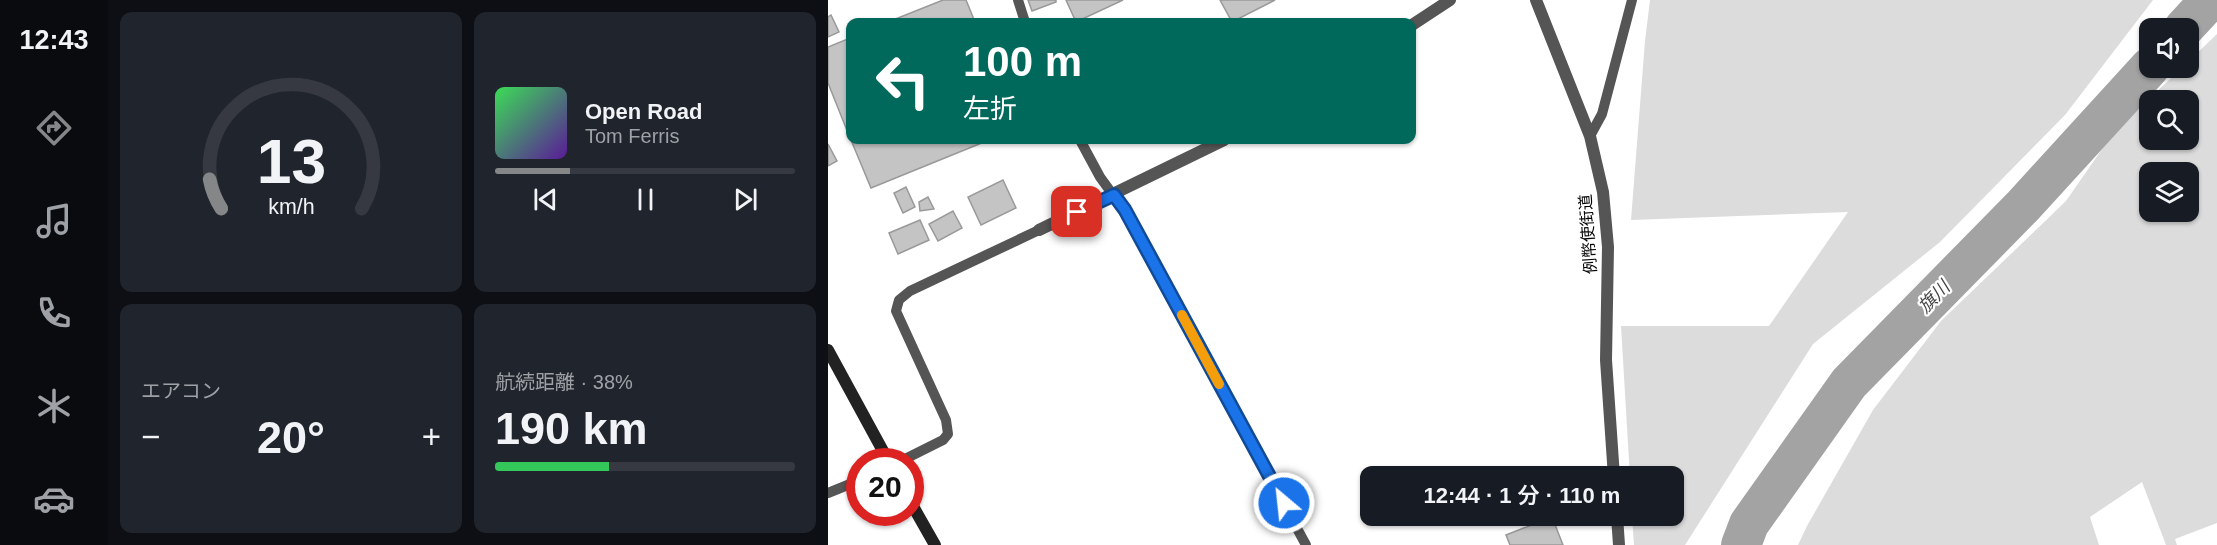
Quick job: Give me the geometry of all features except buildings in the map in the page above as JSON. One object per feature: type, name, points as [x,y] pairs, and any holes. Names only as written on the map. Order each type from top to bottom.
[{"type":"street","points":[[1416,22],[1450,0]]},
{"type":"street","name":"例幣使街道","points":[[1536,0],[1590,136],[1603,192],[1608,247],[1606,360],[1613,466]]},
{"type":"street","points":[[1040,230],[1216,144]]},
{"type":"street","points":[[828,350],[881,448]]},
{"type":"street","points":[[924,526],[934,545]]},
{"type":"street","points":[[1618,526],[1619,545]]},
{"type":"lane","points":[[1018,0],[1024,18]]},
{"type":"lane","points":[[1590,136],[1602,114],[1632,0]]},
{"type":"lane","points":[[1082,144],[1100,177],[1125,210],[1306,545]]},
{"type":"lane","points":[[924,450],[943,440],[948,434],[946,420],[896,311],[898,300],[910,291],[1040,230]]},
{"type":"lane","points":[[828,493],[846,486]]},
{"type":"shaded area","points":[[1650,0],[2153,0],[2065,115],[1940,242],[1813,344],[1685,545],[1634,545],[1633,526],[1684,526],[1684,466],[1629,466],[1621,326],[1769,326],[1848,212],[1631,220]]},
{"type":"shaded area","points":[[2217,34],[2217,523],[2175,539],[2177,545],[2166,545],[2142,482],[2090,517],[2099,545],[1798,545],[1873,410],[1941,321],[2066,201],[2116,129],[2139,108],[2139,150],[2199,150],[2199,90],[2158,90],[2171,78],[2199,78],[2199,51]]},
{"type":"waterway","name":"旗川","points":[[2193,18],[2210,0]]},
{"type":"waterway","name":"旗川","points":[[1741,545],[1749,524],[1849,383],[2023,206],[2140,78]]},
{"type":"slow traffic","points":[[1182,315],[1219,384]]},
{"type":"route","points":[[1077,212],[1114,195],[1125,210],[1284,503]]}]
